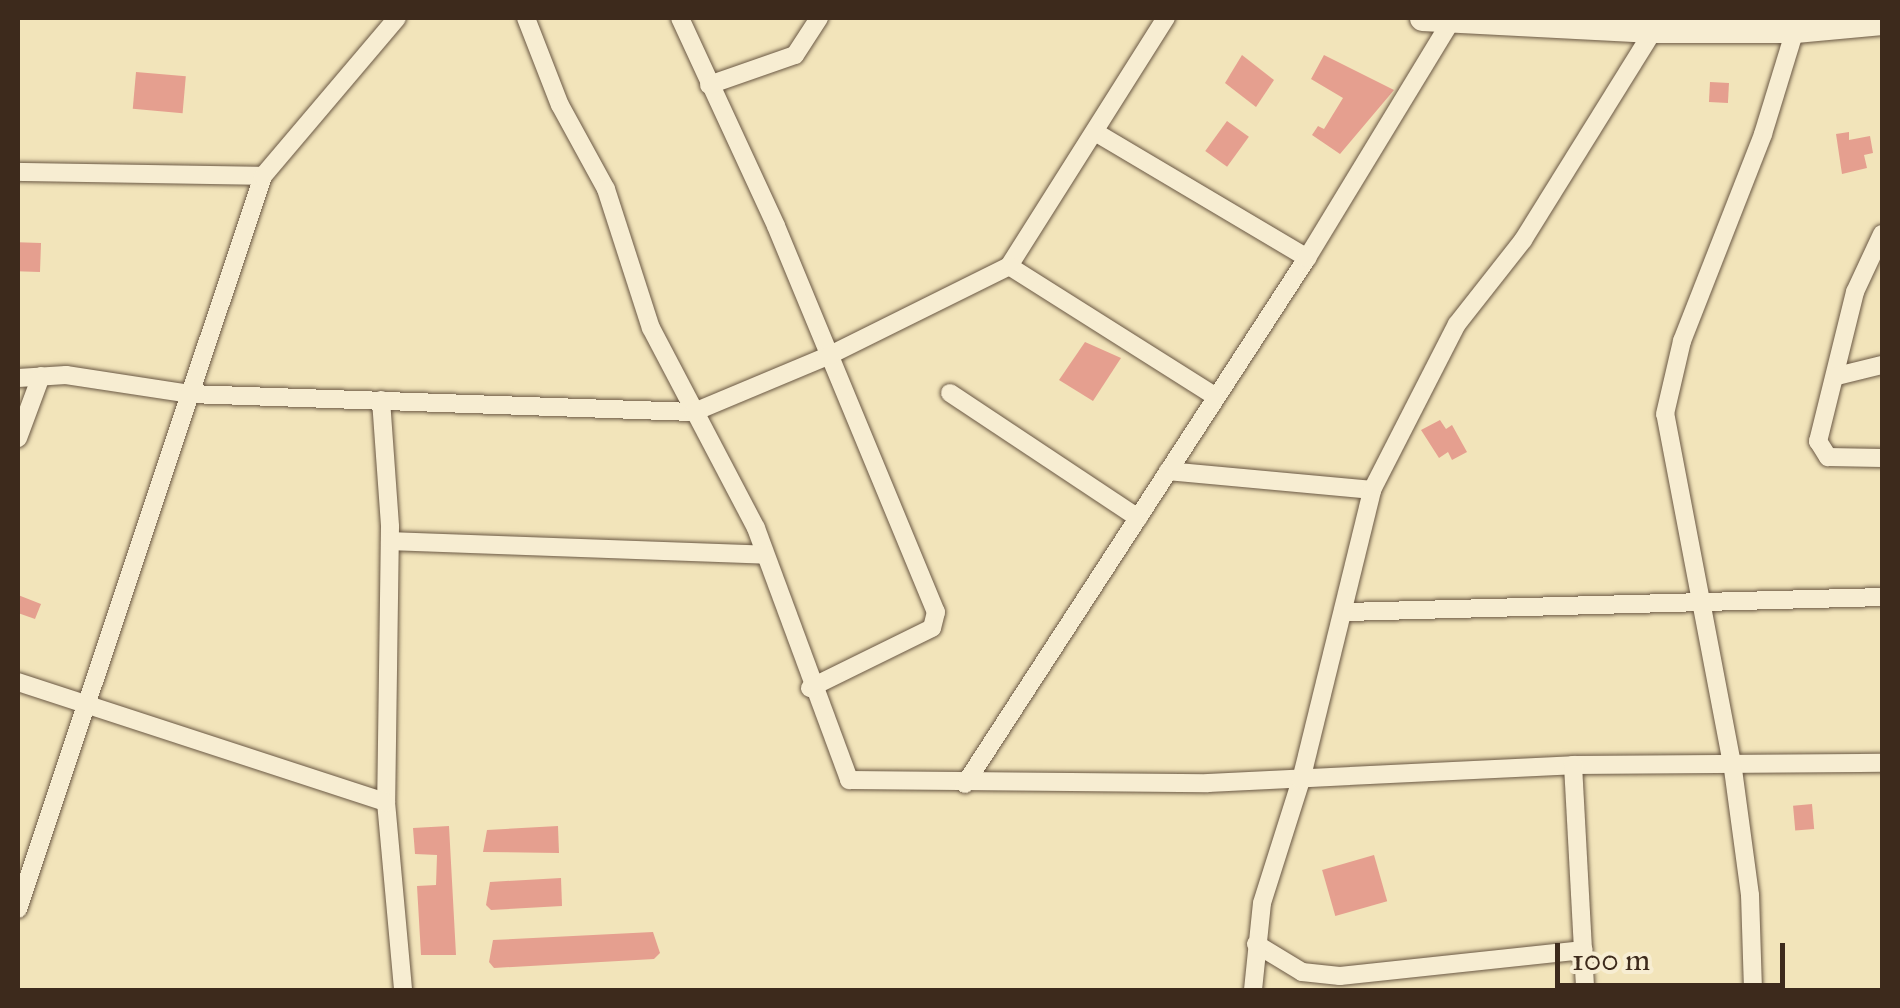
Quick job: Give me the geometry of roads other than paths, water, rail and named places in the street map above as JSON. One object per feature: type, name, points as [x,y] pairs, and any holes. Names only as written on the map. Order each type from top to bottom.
[{"type":"main road","points":[[1422,18],[1796,30],[1882,22]]},
{"type":"street","points":[[526,18],[560,105],[606,189],[650,328],[766,555],[810,688],[849,780],[965,784],[1301,780],[1573,766],[1733,769],[1882,763]]},
{"type":"street","points":[[680,18],[830,355],[936,620],[810,688]]},
{"type":"street","points":[[709,85],[795,56],[819,18]]},
{"type":"street","points":[[18,378],[122,380],[190,394],[694,412],[830,355],[1008,266],[1166,18]]},
{"type":"street","points":[[18,909],[263,176],[387,21]]},
{"type":"street","points":[[965,784],[1307,258],[1451,21]]},
{"type":"street","points":[[1253,990],[1256,944],[1270,866],[1301,780],[1346,612],[1372,490],[1457,324],[1523,240],[1657,24]]},
{"type":"street","points":[[1753,990],[1750,894],[1733,769],[1666,439],[1669,384],[1796,30]]},
{"type":"street","points":[[1095,132],[1307,258]]},
{"type":"street","points":[[18,172],[263,176]]},
{"type":"street","points":[[1882,234],[1865,260],[1818,448],[1828,456],[1882,458]]},
{"type":"street","points":[[1008,266],[1216,397]]},
{"type":"street","points":[[1836,376],[1882,366]]},
{"type":"street","points":[[18,438],[41,376]]},
{"type":"street","points":[[950,393],[1138,518]]},
{"type":"street","points":[[381,400],[390,541],[386,802],[403,990]]},
{"type":"street","points":[[1168,471],[1372,490]]},
{"type":"street","points":[[390,541],[766,555]]},
{"type":"street","points":[[1346,612],[1699,599],[1882,597]]},
{"type":"street","points":[[18,682],[386,802]]},
{"type":"street","points":[[1573,766],[1585,990]]},
{"type":"street","points":[[1256,944],[1302,972],[1340,976],[1584,950]]}]
